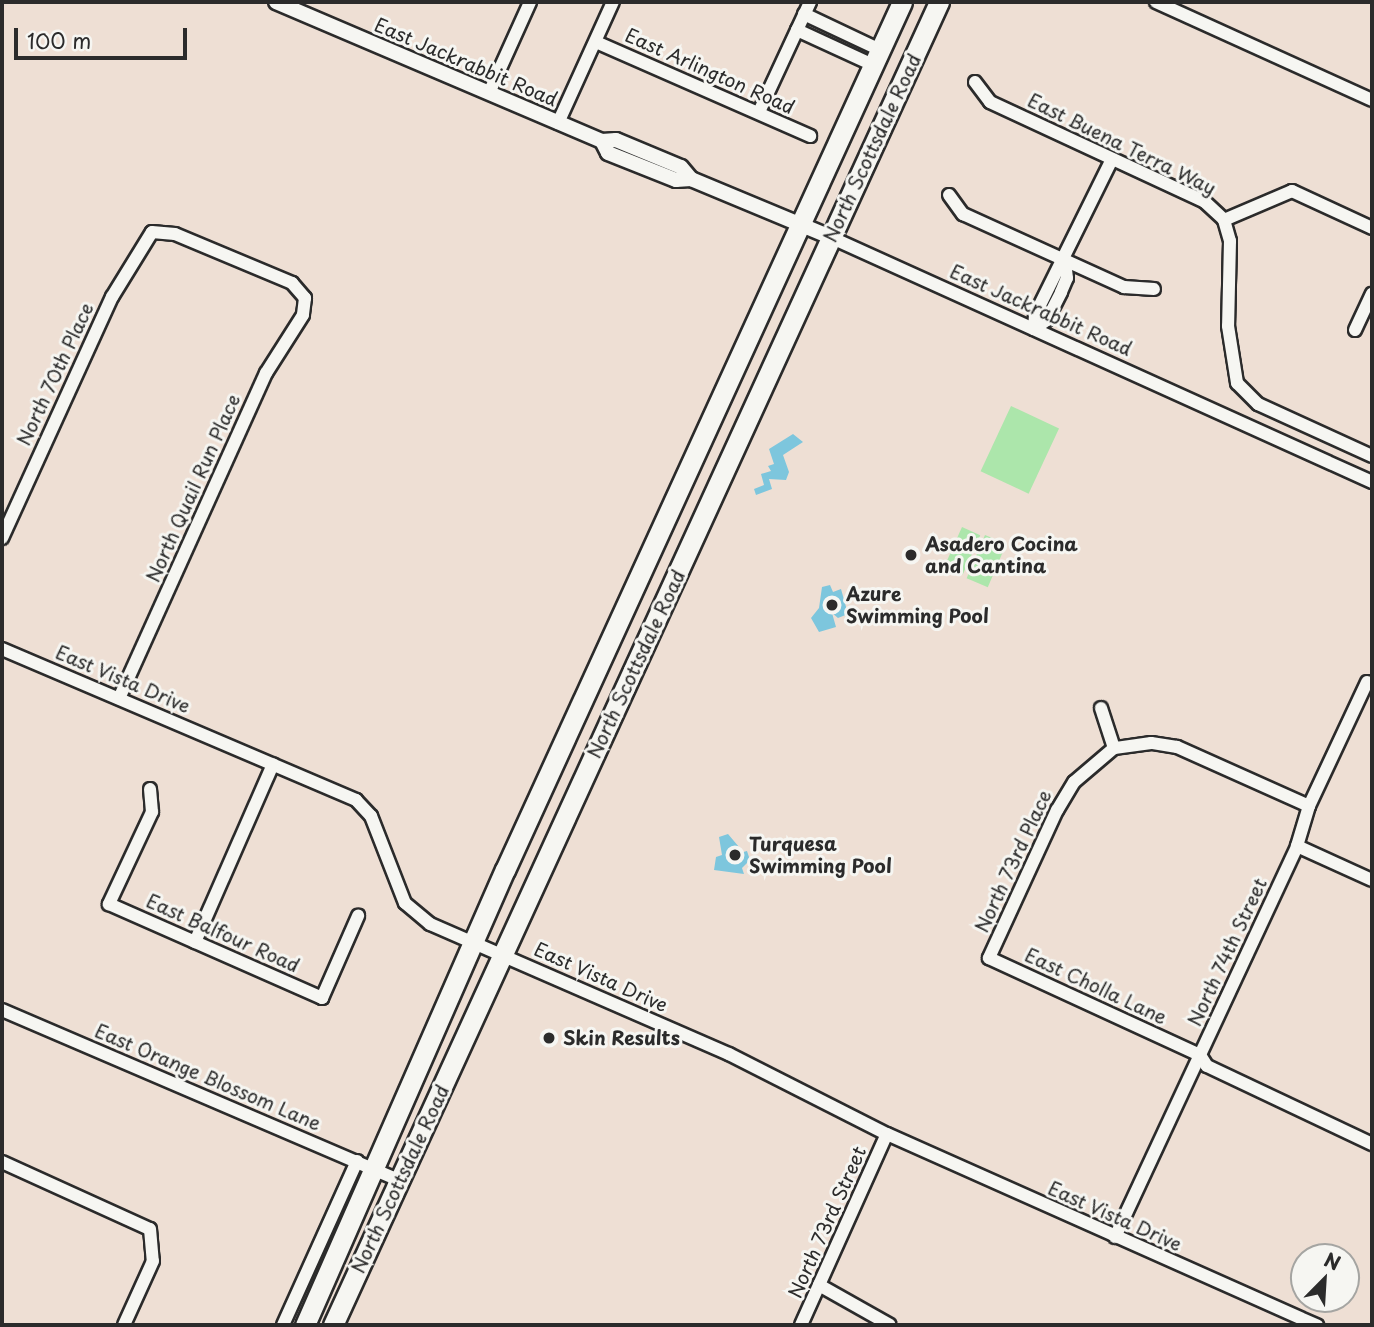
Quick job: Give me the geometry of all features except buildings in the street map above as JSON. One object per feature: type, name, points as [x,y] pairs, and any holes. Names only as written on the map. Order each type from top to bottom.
[{"type":"main road","name":"North Scottsdale Road","points":[[305,1325],[366,1165],[474,943],[902,2]]},
{"type":"main road","name":"North Scottsdale Road","points":[[333,1325],[939,2]]},
{"type":"main road","points":[[684,477],[715,491]]},
{"type":"main road","points":[[649,555],[678,572]]},
{"type":"street","name":"East Jackrabbit Road","points":[[276,2],[602,141],[608,153],[676,180],[691,179],[830,237],[1372,482]]},
{"type":"street","points":[[489,93],[530,2]]},
{"type":"street","points":[[558,122],[613,2]]},
{"type":"street","points":[[759,112],[810,2]]},
{"type":"street","points":[[1156,2],[1372,100]]},
{"type":"street","points":[[804,14],[877,57]]},
{"type":"street","points":[[797,30],[877,57]]},
{"type":"street","name":"East Arlington Road","points":[[596,42],[810,135]]},
{"type":"street","name":"East Buena Terra Way","points":[[975,82],[990,102],[1205,202],[1224,220],[1293,191],[1372,228]]},
{"type":"street","points":[[1034,329],[1047,320],[1061,292],[1067,278],[1065,261],[1112,159]]},
{"type":"street","points":[[948,195],[963,214],[1065,261],[1124,287],[1154,289]]},
{"type":"street","points":[[1224,220],[1230,241],[1228,326],[1237,383],[1258,404],[1372,456]]},
{"type":"street","name":"North Quail Run Place","points":[[119,698],[265,373],[303,315],[304,298],[292,283],[175,233],[152,232]]},
{"type":"street","name":"North 70th Place","points":[[2,538],[112,297],[152,232]]},
{"type":"street","points":[[1355,330],[1372,294]]},
{"type":"street","name":"East Vista Drive","points":[[2,649],[356,800],[371,816],[405,903],[430,924],[729,1054],[887,1134],[1317,1325]]},
{"type":"street","name":"North 74th Street","points":[[1115,1237],[1297,846],[1309,806],[1367,682]]},
{"type":"street","points":[[1101,708],[1114,748],[1151,743],[1177,747],[1309,806]]},
{"type":"street","name":"North 73rd Place","points":[[989,958],[1074,782],[1114,748]]},
{"type":"street","points":[[195,942],[273,764]]},
{"type":"street","name":"East Balfour Road","points":[[150,789],[152,812],[109,904],[321,998],[358,916]]},
{"type":"street","points":[[1297,846],[1372,880]]},
{"type":"street","name":"East Cholla Lane","points":[[989,958],[1200,1055],[1207,1066],[1372,1143]]},
{"type":"street","name":"East Orange Blossom Lane","points":[[2,1010],[399,1180]]},
{"type":"street","name":"North 73rd Street","points":[[801,1325],[887,1134]]},
{"type":"street","points":[[2,1162],[140,1221],[154,1238],[153,1261],[124,1325]]},
{"type":"street","points":[[283,1325],[366,1165]]},
{"type":"street","points":[[819,1285],[890,1325]]},
{"type":"green space","points":[[1011,406],[1059,428],[1029,494],[981,471]]},
{"type":"green space","points":[[962,527],[980,535],[963,574],[945,566]]},
{"type":"green space","points":[[985,535],[1006,544],[988,587],[967,578]]},
{"type":"water","points":[[793,434],[803,442],[783,455],[789,472],[786,480],[769,479],[772,489],[756,495],[754,489],[764,485],[761,474],[771,471],[768,466],[774,464],[769,449]]},
{"type":"water","name":"Azure Swimming Pool","points":[[830,585],[833,592],[841,589],[848,614],[838,618],[832,613],[836,627],[819,632],[811,618],[819,608],[822,587]]},
{"type":"water","name":"Turquesa Swimming Pool","points":[[728,834],[739,847],[734,849],[736,854],[747,851],[750,860],[742,868],[744,874],[714,870],[716,857],[722,855],[719,837]]},
{"type":"place","name":"Asadero Cocina and Cantina","points":[[911,555]]},
{"type":"place","name":"Azure Swimming Pool","points":[[832,605]]},
{"type":"place","name":"Turquesa Swimming Pool","points":[[735,855]]},
{"type":"place","name":"Skin Results","points":[[549,1038]]}]
